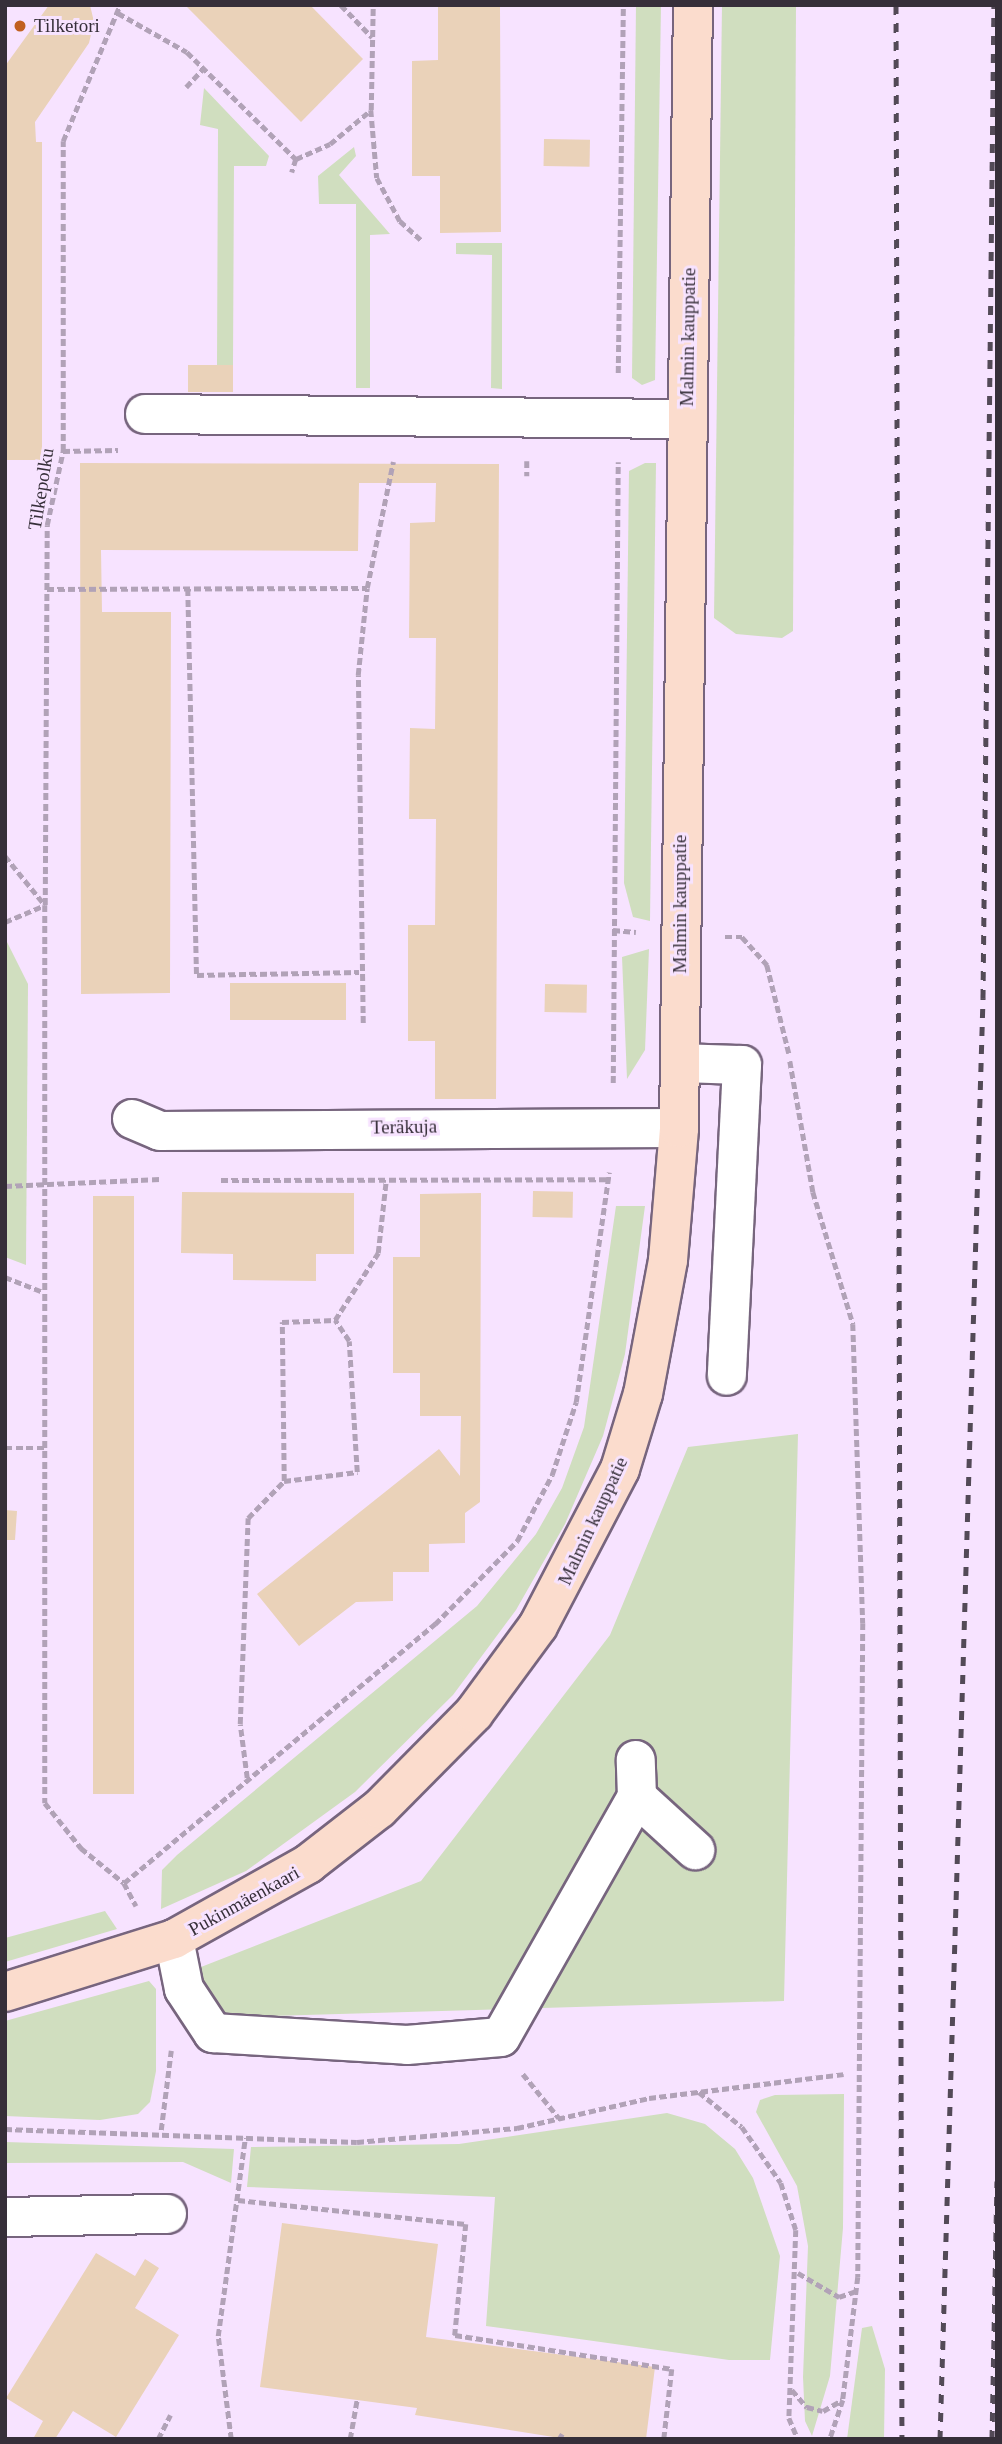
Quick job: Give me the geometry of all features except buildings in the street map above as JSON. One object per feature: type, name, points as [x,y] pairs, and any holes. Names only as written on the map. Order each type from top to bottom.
[{"type":"main road","name":"Malmin kauppatie","points":[[446,1744],[538,1626],[620,1469],[643,1394],[668,1260],[679,1128],[681,1063],[693,5]]},
{"type":"main road","name":"Pukinmäenkaari","points":[[5,1992],[174,1939],[308,1864],[446,1744]]},
{"type":"street","points":[[145,414],[617,415],[687,419]]},
{"type":"street","points":[[681,1063],[742,1065],[727,1376]]},
{"type":"street","name":"Teräkuja","points":[[132,1119],[160,1131],[611,1126],[679,1128]]},
{"type":"street","points":[[174,1939],[184,1989],[213,2033],[407,2045],[501,2037],[637,1797],[636,1760]]},
{"type":"street","points":[[637,1797],[695,1850]]},
{"type":"street","points":[[5,2217],[167,2214]]},
{"type":"path","name":"Tilkepolku","points":[[120,5],[63,141],[63,451],[47,525],[46,1181],[43,1292],[45,1803],[81,1848],[124,1883]]},
{"type":"path","points":[[341,5],[372,38]]},
{"type":"path","points":[[373,5],[371,110],[377,178],[400,221],[423,242]]},
{"type":"path","points":[[141,1916],[124,1883],[435,1624],[517,1541],[537,1510],[576,1402],[608,1179],[611,1126],[623,5]]},
{"type":"path","points":[[118,13],[187,52],[296,159]]},
{"type":"path","points":[[186,87],[203,69]]},
{"type":"path","points":[[292,172],[296,159],[330,144],[371,110]]},
{"type":"path","points":[[363,1023],[359,972],[358,675],[367,588],[396,447]]},
{"type":"path","points":[[47,589],[367,588]]},
{"type":"path","points":[[188,589],[197,975],[359,972]]},
{"type":"path","points":[[5,856],[45,905],[5,922]]},
{"type":"path","points":[[5,1185],[46,1181],[172,1179]]},
{"type":"path","points":[[212,1180],[608,1179]]},
{"type":"path","points":[[335,1320],[378,1253],[386,1180]]},
{"type":"path","points":[[5,1277],[43,1292]]},
{"type":"path","points":[[247,1779],[240,1724],[248,1518],[285,1481],[357,1472],[349,1341],[335,1320]]},
{"type":"path","points":[[285,1481],[282,1322],[335,1320]]},
{"type":"path","points":[[831,2439],[843,2400],[856,2291],[863,1623],[853,1324]]},
{"type":"path","points":[[5,1448],[44,1448]]},
{"type":"path","points":[[501,2037],[559,2118]]},
{"type":"path","points":[[5,2129],[357,2142],[517,2128],[699,2091],[845,2074]]},
{"type":"path","points":[[699,2091],[742,2127],[782,2183],[796,2230],[798,2273],[789,2418],[798,2439]]},
{"type":"path","points":[[231,2439],[218,2336],[245,2137]]},
{"type":"path","points":[[238,2200],[466,2224],[455,2335],[672,2369],[664,2439]]},
{"type":"path","points":[[798,2273],[839,2297],[856,2291]]},
{"type":"path","points":[[791,2389],[807,2407],[823,2411],[843,2400]]},
{"type":"path","points":[[349,2439],[357,2400]]},
{"type":"path","points":[[158,2439],[170,2415]]},
{"type":"green space","points":[[636,5],[661,5],[655,380],[642,385],[632,378]]},
{"type":"green space","points":[[722,5],[796,5],[793,631],[782,638],[736,634],[714,618]]},
{"type":"green space","points":[[204,88],[269,156],[266,166],[234,166],[233,365],[217,365],[218,129],[200,125]]},
{"type":"green space","points":[[354,147],[356,156],[339,175],[390,234],[370,235],[370,388],[356,388],[356,204],[319,204],[318,176]]},
{"type":"green space","points":[[456,243],[502,243],[502,389],[491,388],[492,255],[456,254]]},
{"type":"green space","points":[[645,463],[656,463],[650,921],[633,917],[624,883],[629,471]]},
{"type":"green space","points":[[5,938],[28,984],[26,1265],[5,1257]]},
{"type":"green space","points":[[649,949],[645,1050],[627,1079],[622,957]]},
{"type":"green space","points":[[616,1206],[645,1206],[625,1354],[603,1436],[565,1524],[516,1610],[453,1695],[355,1792],[246,1871],[161,1909],[162,1870],[177,1855],[477,1606],[536,1534],[562,1488],[584,1427]]},
{"type":"green space","points":[[798,1434],[784,2001],[206,2018],[178,1976],[421,1881],[610,1635],[688,1447]]},
{"type":"green space","points":[[105,1911],[117,1929],[5,1962],[5,1938]]},
{"type":"green space","points":[[149,1981],[156,1989],[156,2071],[150,2102],[138,2114],[100,2120],[5,2116],[5,2021]]},
{"type":"green space","points":[[844,2094],[843,2228],[830,2376],[812,2436],[805,2421],[803,2377],[808,2246],[797,2186],[756,2112],[760,2100],[775,2095]]},
{"type":"green space","points":[[667,2113],[705,2124],[735,2149],[753,2178],[780,2256],[770,2360],[729,2360],[486,2326],[495,2197],[247,2187],[251,2147],[459,2144]]},
{"type":"green space","points":[[5,2142],[234,2149],[231,2183],[183,2162],[5,2163]]},
{"type":"green space","points":[[872,2326],[885,2369],[884,2439],[847,2439],[862,2328]]},
{"type":"railway","points":[[896,5],[902,2439]]},
{"type":"railway","points":[[940,2439],[983,998],[994,5]]},
{"type":"railway","points":[[992,2439],[997,2181]]},
{"type":"place","name":"Tilketori","points":[[20,26]]}]
